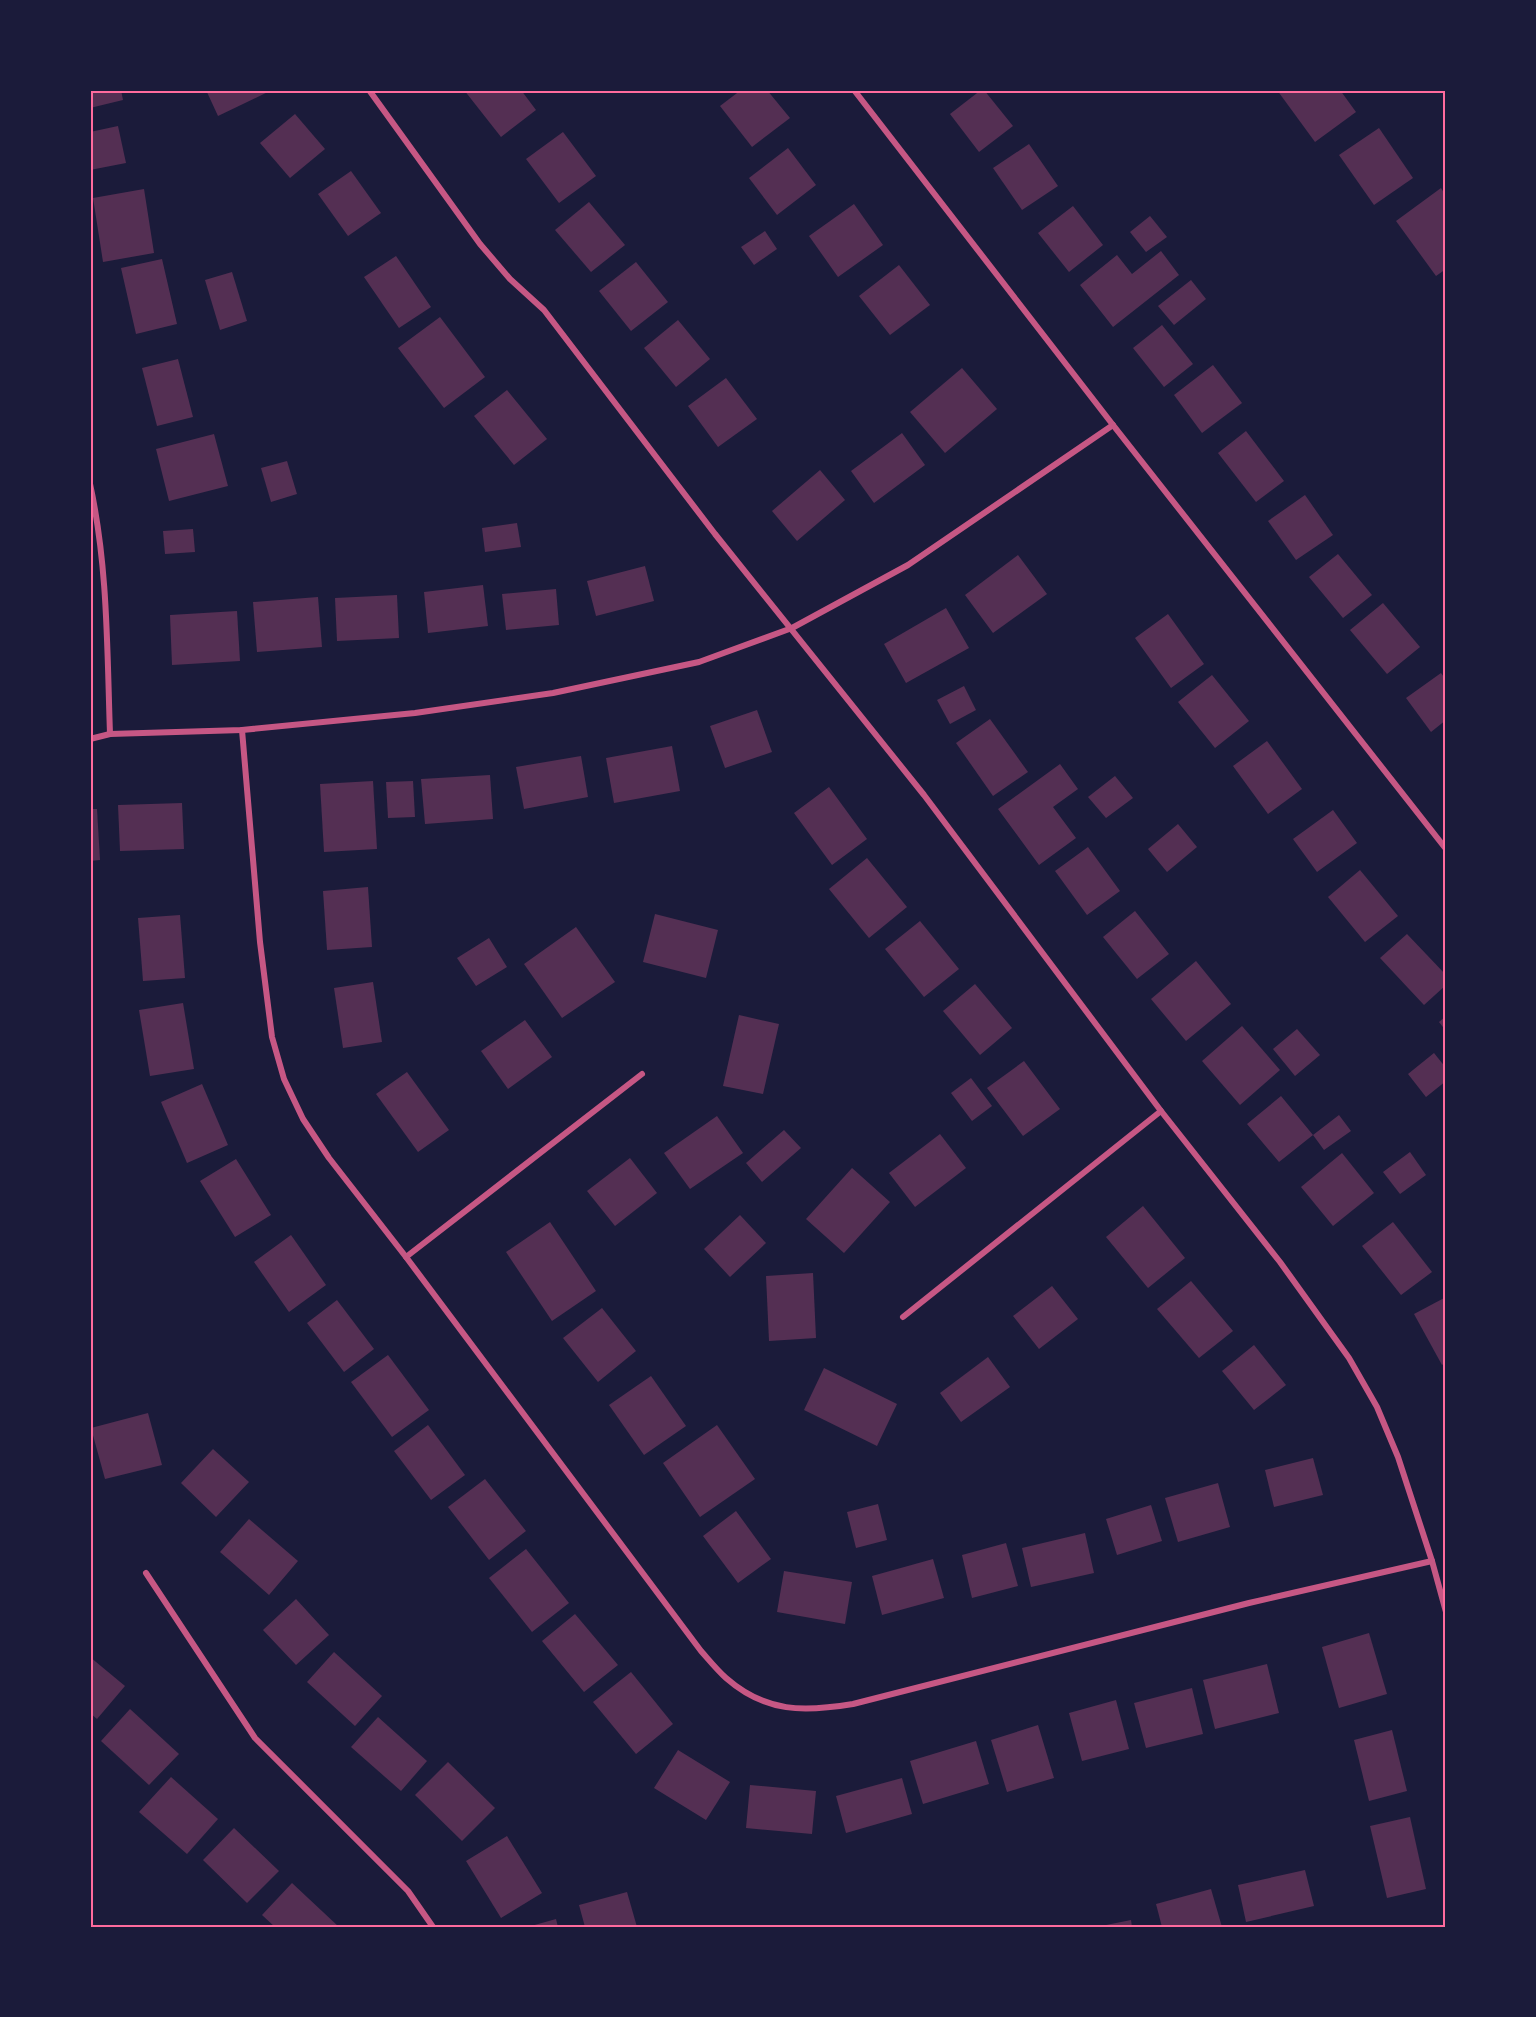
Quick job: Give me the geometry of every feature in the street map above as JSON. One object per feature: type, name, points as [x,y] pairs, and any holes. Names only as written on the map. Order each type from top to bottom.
[{"type":"street","points":[[369,90],[480,244],[510,279],[544,310],[715,534],[924,795],[1161,1111],[1280,1262],[1349,1358],[1377,1407],[1398,1457],[1446,1612]]},
{"type":"street","points":[[854,90],[1113,425],[1446,849]]},
{"type":"street","points":[[90,739],[110,734],[242,730],[415,713],[553,693],[699,662],[792,628],[908,565],[1113,425]]},
{"type":"street","points":[[90,484],[99,526],[106,607],[110,734]]},
{"type":"street","points":[[242,730],[265,995],[272,1037],[284,1078],[303,1119],[329,1158],[406,1257],[701,1651],[726,1679],[754,1698],[783,1708],[816,1710],[853,1704],[1249,1602],[1432,1561]]},
{"type":"street","points":[[406,1257],[642,1074]]},
{"type":"street","points":[[903,1317],[1161,1111]]},
{"type":"street","points":[[146,1573],[255,1738],[408,1891],[433,1927]]},
{"type":"building","points":[[90,90],[121,90],[123,100],[90,108]]},
{"type":"building","points":[[206,90],[272,90],[218,116]]},
{"type":"building","points":[[464,90],[521,90],[536,110],[501,137]]},
{"type":"building","points":[[741,90],[767,90],[790,118],[752,147],[720,106]]},
{"type":"building","points":[[984,90],[1013,126],[979,152],[950,114]]},
{"type":"building","points":[[1277,90],[1340,90],[1356,112],[1315,142]]},
{"type":"building","points":[[295,114],[325,149],[290,178],[260,143]]},
{"type":"building","points":[[118,126],[126,163],[90,170],[90,132]]},
{"type":"building","points":[[1379,128],[1413,178],[1374,205],[1339,155]]},
{"type":"building","points":[[563,132],[596,176],[559,203],[526,159]]},
{"type":"building","points":[[1029,144],[1058,186],[1022,210],[993,168]]},
{"type":"building","points":[[788,148],[816,185],[777,215],[749,178]]},
{"type":"building","points":[[351,171],[381,213],[348,236],[318,194]]},
{"type":"building","points":[[1441,188],[1446,196],[1446,269],[1436,276],[1396,221]]},
{"type":"building","points":[[144,189],[154,253],[103,262],[93,198]]},
{"type":"building","points":[[589,202],[625,245],[591,272],[555,230]]},
{"type":"building","points":[[854,204],[883,245],[838,277],[809,236]]},
{"type":"building","points":[[1073,206],[1103,245],[1069,272],[1038,233]]},
{"type":"building","points":[[1150,216],[1167,237],[1146,252],[1130,232]]},
{"type":"building","points":[[765,231],[777,249],[754,265],[741,247]]},
{"type":"building","points":[[1161,251],[1179,275],[1113,327],[1080,285],[1117,255],[1132,274]]},
{"type":"building","points":[[396,256],[431,307],[399,328],[364,277]]},
{"type":"building","points":[[162,259],[177,324],[136,334],[121,268]]},
{"type":"building","points":[[636,262],[668,302],[631,331],[599,291]]},
{"type":"building","points":[[899,265],[930,305],[890,335],[859,296]]},
{"type":"building","points":[[232,272],[247,321],[220,330],[205,280]]},
{"type":"building","points":[[1191,280],[1206,299],[1174,325],[1158,306]]},
{"type":"building","points":[[440,317],[485,377],[444,408],[398,348]]},
{"type":"building","points":[[678,320],[710,359],[676,387],[644,348]]},
{"type":"building","points":[[1162,325],[1193,364],[1164,387],[1133,348]]},
{"type":"building","points":[[178,359],[193,417],[157,426],[142,368]]},
{"type":"building","points":[[1213,365],[1242,403],[1202,433],[1174,395]]},
{"type":"building","points":[[962,368],[997,409],[945,453],[910,412]]},
{"type":"building","points":[[726,378],[757,419],[718,447],[688,406]]},
{"type":"building","points":[[507,390],[547,439],[514,465],[474,416]]},
{"type":"building","points":[[1246,431],[1284,481],[1256,502],[1218,453]]},
{"type":"building","points":[[902,433],[925,465],[874,503],[851,471]]},
{"type":"building","points":[[214,434],[228,486],[169,501],[156,449]]},
{"type":"building","points":[[287,461],[297,494],[271,502],[261,468]]},
{"type":"building","points":[[820,470],[845,500],[797,541],[772,511]]},
{"type":"building","points":[[1305,495],[1333,535],[1296,560],[1268,521]]},
{"type":"building","points":[[517,523],[521,547],[485,552],[482,528]]},
{"type":"building","points":[[193,529],[195,552],[165,554],[163,531]]},
{"type":"building","points":[[1338,554],[1372,595],[1343,618],[1309,577]]},
{"type":"building","points":[[1018,555],[1047,594],[993,633],[965,595]]},
{"type":"building","points":[[645,566],[654,601],[596,616],[587,581]]},
{"type":"building","points":[[483,585],[488,626],[428,633],[424,592]]},
{"type":"building","points":[[556,589],[559,625],[506,630],[502,594]]},
{"type":"building","points":[[397,595],[399,638],[337,641],[335,598]]},
{"type":"building","points":[[318,597],[322,647],[257,652],[253,602]]},
{"type":"building","points":[[1383,603],[1420,647],[1387,674],[1350,630]]},
{"type":"building","points":[[946,608],[969,648],[906,683],[884,644]]},
{"type":"building","points":[[237,611],[240,661],[172,665],[170,615]]},
{"type":"building","points":[[1168,614],[1204,664],[1171,688],[1135,638]]},
{"type":"building","points":[[1441,673],[1446,680],[1446,720],[1431,732],[1406,698]]},
{"type":"building","points":[[1212,675],[1249,721],[1215,748],[1178,702]]},
{"type":"building","points":[[964,686],[976,710],[950,724],[937,700]]},
{"type":"building","points":[[757,710],[772,752],[725,768],[710,726]]},
{"type":"building","points":[[990,719],[1028,772],[993,796],[956,743]]},
{"type":"building","points":[[1267,741],[1302,789],[1268,814],[1233,766]]},
{"type":"building","points":[[672,746],[680,791],[614,803],[606,758]]},
{"type":"building","points":[[581,756],[588,797],[524,809],[516,767]]},
{"type":"building","points":[[1060,764],[1078,789],[1053,807],[1076,838],[1039,865],[998,809]]},
{"type":"building","points":[[490,775],[493,819],[425,824],[421,779]]},
{"type":"building","points":[[1115,776],[1133,798],[1106,818],[1088,797]]},
{"type":"building","points":[[373,781],[377,849],[324,852],[320,784]]},
{"type":"building","points":[[413,781],[415,817],[388,818],[386,782]]},
{"type":"building","points":[[829,787],[867,839],[832,865],[794,813]]},
{"type":"building","points":[[182,803],[184,849],[120,851],[118,805]]},
{"type":"building","points":[[90,809],[97,809],[100,860],[90,861]]},
{"type":"building","points":[[1333,810],[1357,843],[1317,872],[1293,839]]},
{"type":"building","points":[[1178,824],[1197,847],[1167,872],[1148,849]]},
{"type":"building","points":[[1088,847],[1120,891],[1087,915],[1055,871]]},
{"type":"building","points":[[867,858],[907,907],[869,938],[829,889]]},
{"type":"building","points":[[1360,870],[1398,916],[1365,942],[1328,897]]},
{"type":"building","points":[[368,887],[372,947],[327,950],[323,891]]},
{"type":"building","points":[[1135,911],[1169,954],[1137,979],[1103,937]]},
{"type":"building","points":[[655,914],[718,930],[706,978],[643,962]]},
{"type":"building","points":[[180,915],[185,978],[143,981],[138,918]]},
{"type":"building","points":[[920,921],[959,969],[924,997],[885,949]]},
{"type":"building","points":[[576,927],[615,982],[562,1018],[524,964]]},
{"type":"building","points":[[1407,934],[1446,975],[1446,985],[1424,1005],[1380,958]]},
{"type":"building","points":[[489,938],[507,967],[476,986],[457,958]]},
{"type":"building","points":[[1196,961],[1231,1004],[1186,1041],[1151,999]]},
{"type":"building","points":[[373,982],[382,1042],[343,1048],[334,988]]},
{"type":"building","points":[[975,984],[1012,1028],[980,1055],[943,1011]]},
{"type":"building","points":[[183,1003],[194,1069],[150,1076],[139,1010]]},
{"type":"building","points":[[739,1015],[779,1024],[763,1094],[723,1086]]},
{"type":"building","points":[[1446,1016],[1446,1031],[1439,1022]]},
{"type":"building","points":[[525,1020],[552,1057],[508,1089],[481,1051]]},
{"type":"building","points":[[1242,1026],[1280,1070],[1240,1105],[1202,1061]]},
{"type":"building","points":[[1297,1029],[1320,1055],[1295,1076],[1273,1049]]},
{"type":"building","points":[[1434,1053],[1446,1068],[1446,1081],[1426,1097],[1408,1074]]},
{"type":"building","points":[[1024,1061],[1060,1109],[1023,1136],[987,1088]]},
{"type":"building","points":[[407,1072],[449,1130],[418,1152],[376,1094]]},
{"type":"building","points":[[971,1078],[992,1106],[972,1121],[951,1093]]},
{"type":"building","points":[[202,1084],[228,1145],[187,1163],[161,1102]]},
{"type":"building","points":[[1281,1096],[1313,1135],[1279,1162],[1247,1124]]},
{"type":"building","points":[[1339,1115],[1351,1131],[1324,1150],[1313,1135]]},
{"type":"building","points":[[717,1116],[743,1153],[690,1189],[664,1153]]},
{"type":"building","points":[[784,1130],[801,1148],[762,1182],[746,1163]]},
{"type":"building","points":[[940,1134],[966,1168],[915,1207],[889,1173]]},
{"type":"building","points":[[1410,1152],[1426,1175],[1400,1194],[1383,1172]]},
{"type":"building","points":[[1342,1153],[1374,1193],[1333,1226],[1301,1187]]},
{"type":"building","points":[[630,1158],[657,1193],[615,1226],[587,1191]]},
{"type":"building","points":[[236,1159],[271,1215],[235,1237],[200,1181]]},
{"type":"building","points":[[852,1168],[890,1202],[844,1253],[806,1219]]},
{"type":"building","points":[[1143,1206],[1185,1258],[1148,1288],[1106,1237]]},
{"type":"building","points":[[740,1215],[766,1243],[730,1277],[704,1249]]},
{"type":"building","points":[[550,1222],[596,1291],[552,1321],[506,1252]]},
{"type":"building","points":[[1393,1222],[1432,1272],[1401,1295],[1362,1246]]},
{"type":"building","points":[[291,1235],[326,1285],[289,1312],[254,1262]]},
{"type":"building","points":[[813,1273],[816,1338],[769,1341],[766,1276]]},
{"type":"building","points":[[1191,1281],[1233,1331],[1199,1358],[1157,1309]]},
{"type":"building","points":[[1052,1286],[1078,1319],[1039,1349],[1013,1316]]},
{"type":"building","points":[[1446,1297],[1446,1362],[1442,1365],[1414,1314]]},
{"type":"building","points":[[337,1300],[374,1349],[344,1372],[307,1323]]},
{"type":"building","points":[[602,1308],[636,1351],[598,1382],[563,1338]]},
{"type":"building","points":[[1254,1345],[1286,1385],[1254,1410],[1222,1371]]},
{"type":"building","points":[[388,1355],[429,1410],[392,1437],[351,1382]]},
{"type":"building","points":[[988,1357],[1010,1387],[961,1422],[940,1393]]},
{"type":"building","points":[[824,1368],[897,1404],[877,1446],[804,1410]]},
{"type":"building","points":[[651,1376],[686,1426],[644,1455],[609,1405]]},
{"type":"building","points":[[148,1413],[162,1465],[105,1479],[91,1428]]},
{"type":"building","points":[[428,1425],[465,1475],[431,1500],[394,1451]]},
{"type":"building","points":[[717,1425],[755,1479],[700,1517],[663,1463]]},
{"type":"building","points":[[213,1449],[249,1482],[216,1517],[181,1483]]},
{"type":"building","points":[[1313,1458],[1323,1495],[1274,1507],[1265,1470]]},
{"type":"building","points":[[485,1479],[526,1531],[489,1560],[448,1507]]},
{"type":"building","points":[[1218,1483],[1230,1527],[1178,1542],[1165,1498]]},
{"type":"building","points":[[878,1504],[887,1540],[856,1548],[847,1512]]},
{"type":"building","points":[[1151,1505],[1162,1541],[1117,1555],[1106,1519]]},
{"type":"building","points":[[736,1511],[771,1559],[738,1583],[703,1536]]},
{"type":"building","points":[[249,1519],[298,1561],[269,1595],[220,1552]]},
{"type":"building","points":[[1085,1533],[1094,1573],[1031,1587],[1022,1548]]},
{"type":"building","points":[[1006,1543],[1018,1586],[972,1598],[962,1555]]},
{"type":"building","points":[[526,1549],[569,1603],[532,1632],[489,1578]]},
{"type":"building","points":[[933,1559],[944,1598],[882,1615],[872,1576]]},
{"type":"building","points":[[784,1571],[852,1582],[845,1624],[777,1612]]},
{"type":"building","points":[[296,1599],[329,1635],[296,1665],[263,1630]]},
{"type":"building","points":[[575,1614],[618,1665],[584,1692],[542,1641]]},
{"type":"building","points":[[1369,1633],[1387,1694],[1339,1708],[1322,1647]]},
{"type":"building","points":[[334,1652],[382,1696],[355,1726],[307,1682]]},
{"type":"building","points":[[90,1657],[125,1686],[97,1719],[90,1713]]},
{"type":"building","points":[[1267,1664],[1279,1713],[1215,1729],[1203,1680]]},
{"type":"building","points":[[631,1672],[673,1724],[636,1754],[593,1702]]},
{"type":"building","points":[[1192,1688],[1203,1734],[1146,1748],[1134,1703]]},
{"type":"building","points":[[1116,1700],[1129,1749],[1082,1761],[1069,1713]]},
{"type":"building","points":[[130,1709],[179,1754],[149,1785],[101,1741]]},
{"type":"building","points":[[378,1717],[427,1761],[401,1791],[351,1747]]},
{"type":"building","points":[[1038,1725],[1054,1778],[1007,1792],[991,1740]]},
{"type":"building","points":[[1392,1730],[1407,1791],[1369,1801],[1354,1740]]},
{"type":"building","points":[[976,1741],[989,1784],[923,1804],[910,1761]]},
{"type":"building","points":[[678,1750],[730,1782],[706,1820],[654,1788]]},
{"type":"building","points":[[448,1762],[495,1808],[462,1841],[415,1795]]},
{"type":"building","points":[[171,1777],[218,1819],[187,1854],[139,1812]]},
{"type":"building","points":[[902,1778],[912,1814],[846,1833],[836,1796]]},
{"type":"building","points":[[750,1785],[816,1791],[812,1834],[746,1828]]},
{"type":"building","points":[[1410,1817],[1426,1889],[1387,1898],[1370,1826]]},
{"type":"building","points":[[234,1828],[279,1871],[247,1903],[203,1860]]},
{"type":"building","points":[[507,1836],[542,1893],[501,1918],[466,1861]]},
{"type":"building","points":[[1305,1870],[1314,1906],[1246,1922],[1238,1885]]},
{"type":"building","points":[[292,1883],[339,1927],[275,1927],[262,1915]]},
{"type":"building","points":[[1211,1889],[1222,1927],[1162,1927],[1156,1904]]},
{"type":"building","points":[[627,1892],[637,1927],[585,1927],[579,1905]]},
{"type":"building","points":[[556,1919],[558,1927],[531,1927],[531,1926]]},
{"type":"building","points":[[1131,1920],[1132,1927],[1101,1927],[1101,1926]]}]
